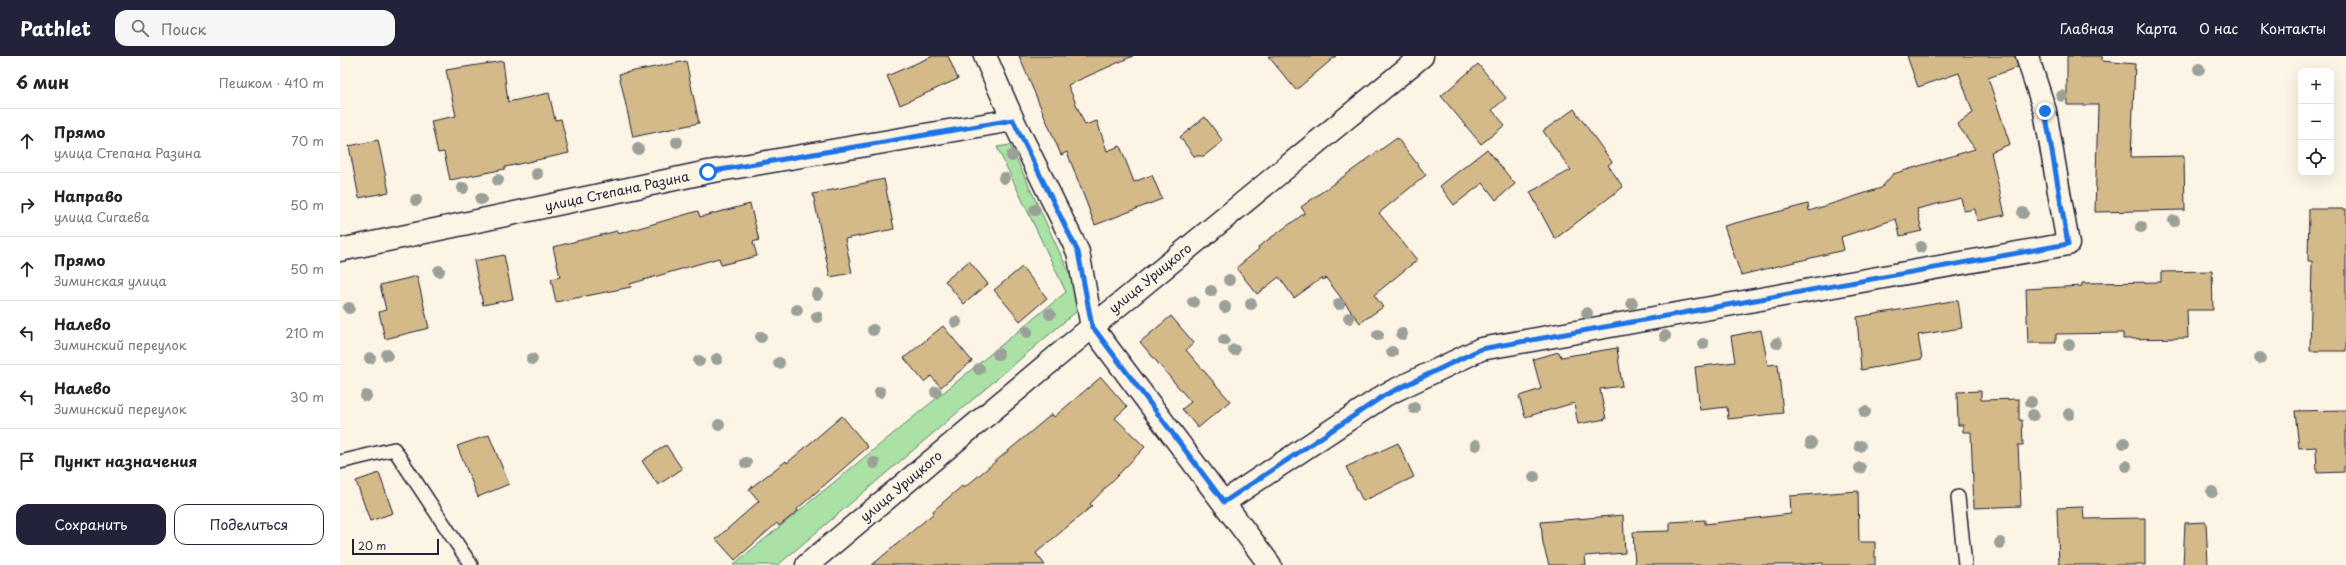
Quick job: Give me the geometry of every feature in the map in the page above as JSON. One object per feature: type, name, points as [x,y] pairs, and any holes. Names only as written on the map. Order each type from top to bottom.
[{"type":"street","points":[[985,56],[1013,120],[1078,252],[1092,326],[1270,565]]},
{"type":"street","name":"улица Урицкого","points":[[807,565],[1092,326],[1422,56]]},
{"type":"street","points":[[1224,502],[1385,395],[1481,349],[2068,244],[2045,111],[2027,56]]},
{"type":"street","name":"улица Степана Разина","points":[[340,250],[708,172],[1013,120]]},
{"type":"lane","points":[[340,462],[394,449],[471,565]]},
{"type":"lane","points":[[1958,497],[1965,565]]},
{"type":"green space","points":[[1010,145],[1084,305],[778,565],[733,565],[1066,292],[997,147]]},
{"type":"building","points":[[933,56],[948,56],[958,79],[900,105],[887,76]]},
{"type":"building","points":[[1019,56],[1133,56],[1068,85],[1085,125],[1097,121],[1107,151],[1120,146],[1134,182],[1152,175],[1162,199],[1095,225],[1067,152],[1061,155]]},
{"type":"building","points":[[1268,56],[1336,56],[1296,90]]},
{"type":"building","points":[[1907,56],[2015,56],[2018,67],[1988,78],[2010,144],[1991,152],[2005,215],[1977,221],[1975,209],[1964,211],[1961,198],[1917,209],[1922,231],[1900,236],[1896,219],[1841,237],[1844,250],[1741,275],[1724,226],[1808,204],[1809,211],[1881,188],[1893,174],[1975,149],[1957,124],[1973,113],[1959,73],[1918,87]]},
{"type":"building","points":[[2067,56],[2102,56],[2102,61],[2135,64],[2131,157],[2184,156],[2185,210],[2095,212],[2098,105],[2067,105]]},
{"type":"building","points":[[503,61],[508,102],[549,93],[555,120],[561,119],[569,153],[505,167],[505,169],[450,180],[444,152],[438,153],[431,121],[456,116],[446,70]]},
{"type":"building","points":[[686,61],[699,123],[633,137],[619,74]]},
{"type":"building","points":[[1478,64],[1506,98],[1492,110],[1505,125],[1481,144],[1441,96]]},
{"type":"building","points":[[1574,109],[1612,162],[1608,165],[1623,187],[1555,239],[1530,192],[1571,170],[1543,131]]},
{"type":"building","points":[[1205,117],[1223,141],[1204,156],[1194,156],[1180,137]]},
{"type":"building","points":[[1397,138],[1426,175],[1379,213],[1417,260],[1374,295],[1383,307],[1360,323],[1326,278],[1323,280],[1322,278],[1294,298],[1279,277],[1257,294],[1236,268],[1259,249],[1258,247],[1305,213],[1301,207]]},
{"type":"building","points":[[378,140],[389,192],[359,198],[349,146]]},
{"type":"building","points":[[1487,149],[1515,184],[1496,200],[1483,183],[1454,205],[1440,186]]},
{"type":"building","points":[[884,179],[894,229],[845,239],[852,273],[830,277],[813,194]]},
{"type":"building","points":[[750,204],[759,240],[753,242],[757,256],[721,265],[719,258],[630,284],[631,287],[556,302],[551,279],[560,277],[553,247],[617,231],[618,234],[698,211],[700,217]]},
{"type":"building","points":[[2309,209],[2346,209],[2346,351],[2310,351],[2312,261],[2308,261]]},
{"type":"building","points":[[504,255],[513,299],[483,305],[474,261]]},
{"type":"building","points":[[969,261],[988,284],[964,304],[945,281]]},
{"type":"building","points":[[1022,267],[1047,298],[1020,321],[994,290]]},
{"type":"building","points":[[2212,271],[2213,310],[2187,310],[2188,338],[2123,339],[2123,333],[2056,334],[2056,343],[2028,343],[2026,289],[2082,286],[2082,283],[2161,282],[2161,272]]},
{"type":"building","points":[[417,276],[429,328],[385,339],[379,312],[386,310],[380,285]]},
{"type":"building","points":[[1958,300],[1962,328],[1918,335],[1922,359],[1861,370],[1857,317]]},
{"type":"building","points":[[1171,316],[1194,343],[1186,350],[1230,401],[1198,428],[1182,409],[1191,402],[1140,342]]},
{"type":"building","points":[[943,326],[972,361],[941,387],[931,376],[924,382],[904,358]]},
{"type":"building","points":[[1761,330],[1768,365],[1778,364],[1783,413],[1728,419],[1727,407],[1700,410],[1695,367],[1735,362],[1731,336]]},
{"type":"building","points":[[1617,348],[1622,386],[1600,389],[1606,419],[1578,424],[1574,403],[1525,417],[1519,396],[1541,389],[1533,359],[1559,352],[1561,357]]},
{"type":"building","points":[[1101,377],[1127,407],[1115,418],[1145,447],[1090,504],[1092,506],[1036,553],[1045,565],[872,565],[934,513],[933,511],[962,486],[964,488],[1052,414],[1054,417]]},
{"type":"building","points":[[1981,391],[1981,400],[2019,399],[2019,420],[2022,420],[2023,445],[2018,445],[2021,506],[1974,508],[1971,432],[1963,432],[1963,425],[1958,425],[1957,392]]},
{"type":"building","points":[[2346,410],[2346,466],[2344,466],[2344,472],[2317,473],[2316,447],[2299,448],[2295,411]]},
{"type":"building","points":[[842,416],[868,447],[797,509],[798,511],[779,526],[777,523],[735,560],[716,539],[759,501],[749,489],[786,461],[787,463]]},
{"type":"building","points":[[489,435],[509,484],[478,497],[457,446]]},
{"type":"building","points":[[1398,443],[1414,477],[1363,501],[1346,467]]},
{"type":"building","points":[[666,445],[682,469],[658,485],[642,461]]},
{"type":"building","points":[[379,473],[393,513],[370,521],[356,481]]},
{"type":"building","points":[[1858,491],[1859,542],[1875,542],[1875,565],[1823,565],[1823,563],[1795,565],[1635,565],[1633,532],[1670,531],[1670,522],[1705,520],[1705,524],[1791,514],[1790,496]]},
{"type":"building","points":[[2083,507],[2084,519],[2145,518],[2145,565],[2059,565],[2057,508]]},
{"type":"building","points":[[1623,515],[1625,553],[1585,556],[1586,565],[1549,565],[1543,544],[1541,522]]},
{"type":"building","points":[[2206,522],[2208,565],[2183,565],[2185,523]]},
{"type":"route","points":[[708,172],[1013,120],[1078,252],[1092,326],[1224,502],[1385,395],[1481,349],[2068,244],[2045,111]]}]
